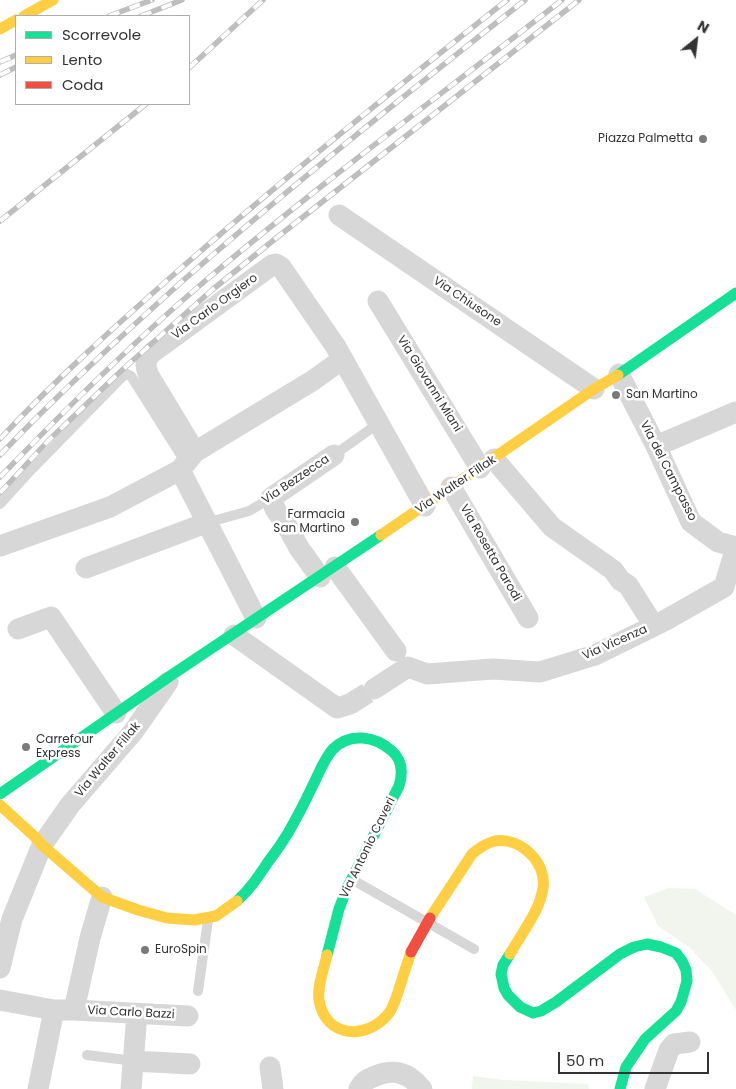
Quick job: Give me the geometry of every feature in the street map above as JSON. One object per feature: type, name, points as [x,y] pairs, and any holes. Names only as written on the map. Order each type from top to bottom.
[{"type":"street","points":[[26,15],[53,0]]},
{"type":"street","points":[[0,29],[15,21]]},
{"type":"street","name":"Via Chiusone","points":[[339,215],[594,389]]},
{"type":"street","name":"Via Carlo Orgiero","points":[[187,462],[146,368],[148,356],[272,265],[276,264],[280,266],[336,347],[425,506]]},
{"type":"street","name":"Via Walter Fillak","points":[[0,794],[173,674],[328,572],[736,293]]},
{"type":"street","name":"Via Giovanni Miani","points":[[378,301],[487,463],[552,527],[613,570],[621,581],[628,585],[654,626]]},
{"type":"street","points":[[0,546],[110,507],[187,462],[343,359]]},
{"type":"street","name":"Via del Campasso","points":[[619,374],[656,446],[691,522],[718,542],[736,547]]},
{"type":"street","points":[[656,446],[736,412]]},
{"type":"street","name":"Via Bezzecca","points":[[271,498],[334,455]]},
{"type":"street","points":[[187,462],[206,523],[256,618]]},
{"type":"street","name":"Via Rosetta Parodi","points":[[451,487],[528,618]]},
{"type":"street","points":[[271,498],[275,509],[299,548],[328,572],[396,651]]},
{"type":"street","name":"Via Bezzecca","points":[[86,568],[206,523]]},
{"type":"street","name":"Via Vicenza","points":[[374,689],[408,667],[427,674],[493,669],[540,672],[595,655],[654,626],[724,587],[736,547]]},
{"type":"street","name":"Via Walter Fillak","points":[[18,629],[51,617],[116,714]]},
{"type":"street","points":[[234,635],[337,708],[350,704]]},
{"type":"street","name":"Via Walter Fillak","points":[[1,959],[12,919],[42,845],[70,805],[133,732],[173,674]]},
{"type":"street","name":"Via Antonio Caveri","points":[[0,805],[102,898],[167,918],[194,920],[208,918],[216,916],[231,906],[250,889],[287,835],[334,748],[353,738],[372,739],[392,751],[398,759],[401,779],[351,879],[339,909],[318,992],[322,1014],[329,1023],[339,1029],[352,1033],[360,1033],[379,1024],[394,1006],[411,952],[430,918],[472,854],[478,848],[497,840],[507,841],[518,844],[530,851],[538,861],[544,883],[536,909],[503,965],[501,974],[504,988],[508,995],[520,1007],[533,1013],[540,1011],[556,1002],[620,954],[634,947],[647,944],[661,946],[676,953],[682,961],[686,970],[687,981],[681,1002],[676,1011],[646,1039],[626,1067],[620,1089]]},
{"type":"street","name":"Via Carlo Bazzi","points":[[64,1010],[102,898]]},
{"type":"street","name":"Via Carlo Bazzi","points":[[0,1000],[64,1010],[188,1016]]},
{"type":"street","points":[[38,1089],[64,1010]]},
{"type":"street","points":[[131,1089],[137,1014]]},
{"type":"street","points":[[655,1089],[669,1050],[674,1044],[690,1042]]},
{"type":"street","points":[[134,1061],[190,1064]]},
{"type":"street","points":[[270,1067],[273,1089]]},
{"type":"street","points":[[359,1089],[368,1079],[388,1072],[400,1072],[416,1082],[422,1089]]},
{"type":"lane","points":[[0,504],[32,469],[127,374],[131,376],[187,462]]},
{"type":"lane","name":"Via Bezzecca","points":[[334,455],[379,424]]},
{"type":"lane","name":"Via Bezzecca","points":[[206,523],[249,511],[271,498]]},
{"type":"lane","points":[[351,879],[474,949]]},
{"type":"lane","points":[[198,991],[208,918]]},
{"type":"lane","points":[[87,1055],[134,1061]]},
{"type":"shaded area","points":[[669,888],[695,889],[736,915],[736,1010],[711,970],[689,947],[658,926],[644,897]]},
{"type":"shaded area","points":[[473,1076],[504,1080],[588,1084],[589,1089],[472,1089]]},
{"type":"tunnel","points":[[350,704],[374,689]]},
{"type":"railway","points":[[112,15],[152,0]]},
{"type":"railway","points":[[144,15],[182,0]]},
{"type":"railway","points":[[190,67],[263,0]]},
{"type":"railway","points":[[0,439],[83,356],[212,241],[337,136],[507,0]]},
{"type":"railway","points":[[0,455],[91,365],[227,242],[525,0]]},
{"type":"railway","points":[[0,477],[100,376],[205,281],[338,174],[562,0]]},
{"type":"railway","points":[[0,493],[48,441],[121,371],[212,290],[579,0]]},
{"type":"railway","points":[[0,62],[15,55]]},
{"type":"railway","points":[[0,75],[15,68]]},
{"type":"railway","points":[[0,221],[145,105]]},
{"type":"traffic: fast","points":[[618,375],[736,293]]},
{"type":"traffic: fast","points":[[0,794],[173,674],[381,535]]},
{"type":"traffic: fast","points":[[237,901],[254,882],[286,837],[329,753],[340,744],[355,738],[370,739],[385,746],[392,751],[400,763],[401,776],[399,786],[347,888],[339,909],[327,955]]},
{"type":"traffic: fast","points":[[510,954],[503,965],[501,974],[504,988],[520,1007],[533,1013],[541,1011],[556,1002],[620,954],[634,947],[647,944],[676,953],[686,970],[687,981],[681,1002],[676,1011],[645,1039],[626,1067],[620,1089]]},
{"type":"traffic: slow","points":[[26,15],[53,0]]},
{"type":"traffic: slow","points":[[0,29],[15,21]]},
{"type":"traffic: slow","points":[[381,535],[594,389],[618,375]]},
{"type":"traffic: slow","points":[[0,805],[42,845],[102,897],[167,918],[194,920],[216,916],[237,901]]},
{"type":"traffic: slow","points":[[430,918],[472,854],[483,846],[495,841],[514,843],[523,848],[536,861],[541,870],[543,888],[534,914],[510,954]]},
{"type":"traffic: slow","points":[[327,955],[319,989],[319,1000],[323,1013],[329,1022],[338,1028],[348,1031],[359,1031],[370,1028],[389,1013],[395,1002],[411,952]]},
{"type":"traffic: jam","points":[[411,952],[430,918]]},
{"type":"place","name":"Piazza Palmetta","points":[[703,139]]},
{"type":"place","name":"San Martino","points":[[616,395]]},
{"type":"place","name":"Farmacia San Martino","points":[[355,522]]},
{"type":"place","name":"Carrefour Express","points":[[26,747]]},
{"type":"place","name":"EuroSpin","points":[[145,950]]}]
